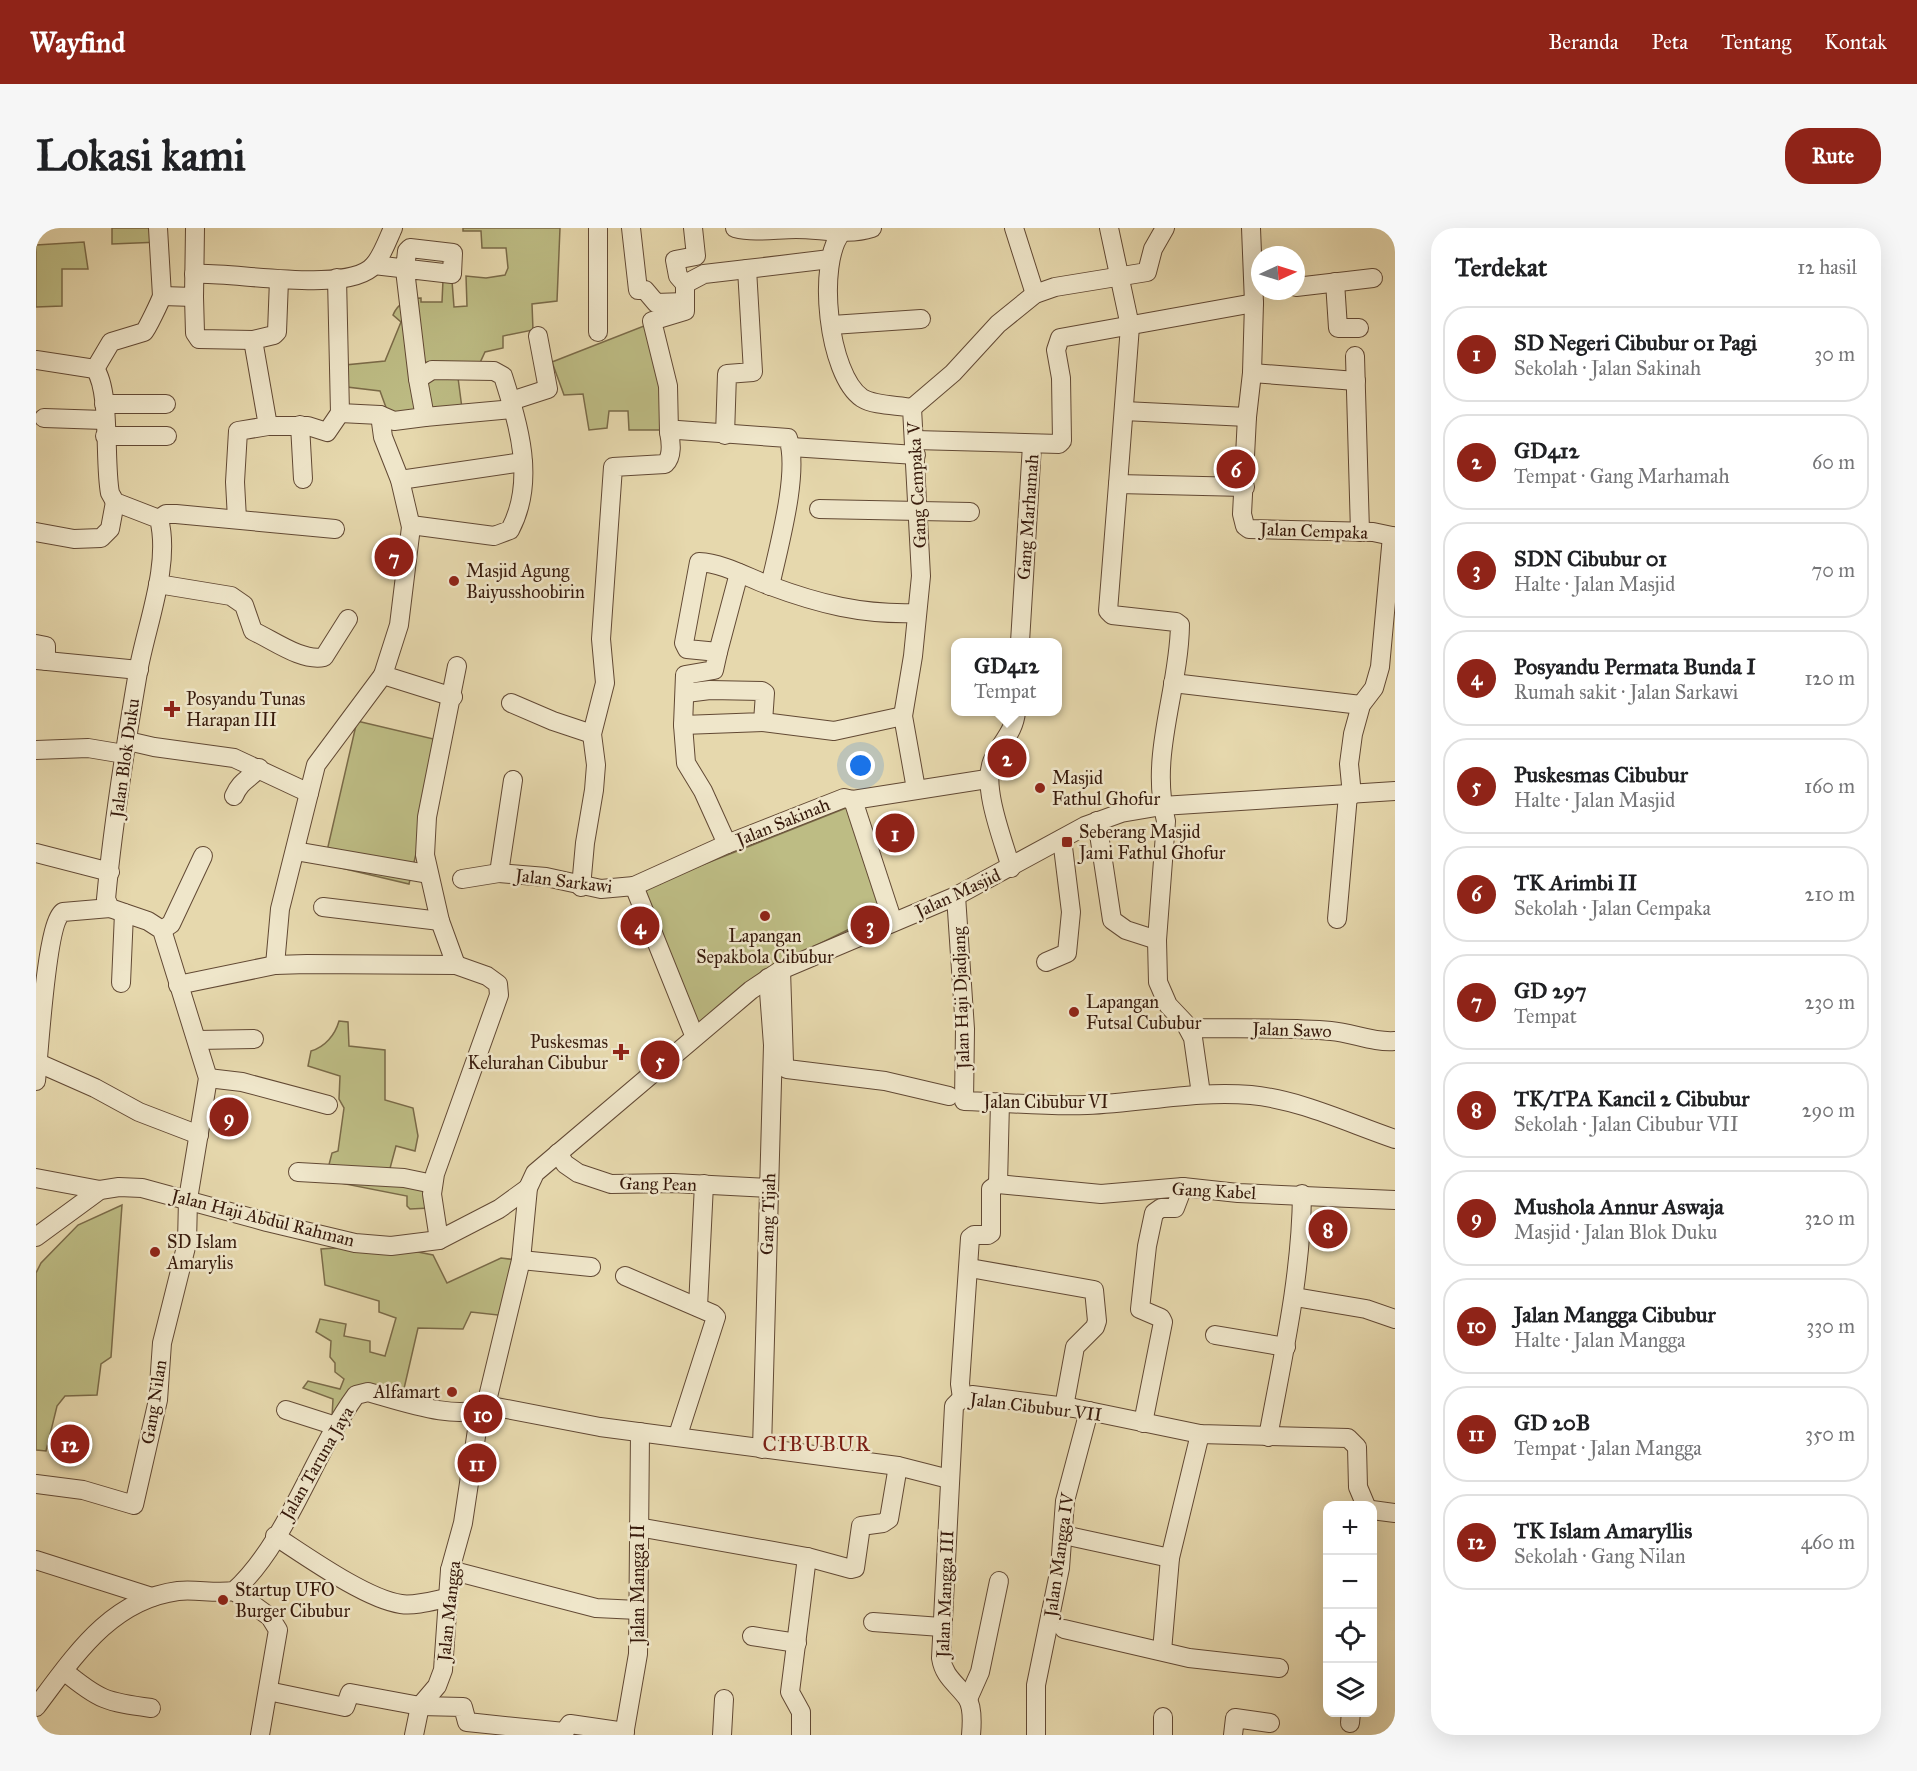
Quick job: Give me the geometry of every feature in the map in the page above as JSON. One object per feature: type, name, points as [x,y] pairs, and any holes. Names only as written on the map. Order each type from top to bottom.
[{"type":"street","points":[[95,369],[111,342],[147,329],[151,315],[162,296],[158,228]]},
{"type":"street","points":[[195,228],[195,333],[199,339],[253,340],[274,335],[277,332],[279,280]]},
{"type":"street","points":[[375,265],[393,228]]},
{"type":"street","points":[[598,228],[598,333]]},
{"type":"street","points":[[631,228],[638,290],[645,290],[656,303],[685,293],[704,274],[830,259]]},
{"type":"street","points":[[581,886],[596,765],[592,734],[605,683],[601,639],[612,471],[618,465],[665,464],[669,460],[671,441],[668,386],[652,321],[685,311],[685,293],[675,260],[696,256],[693,228]]},
{"type":"street","points":[[735,228],[762,231],[795,229],[842,232],[872,228]]},
{"type":"street","points":[[1014,228],[1035,294]]},
{"type":"street","points":[[1109,228],[1130,326],[1108,611],[1112,615],[1178,623],[1180,628],[1163,737],[1162,806],[1166,821],[1157,964],[1161,990],[1168,1005],[1188,1028],[1196,1048],[1201,1094]]},
{"type":"street","points":[[912,408],[953,373],[998,324],[1035,294],[1055,287],[1121,277],[1148,270],[1153,249],[1164,228]]},
{"type":"street","name":"Jalan Cempaka","points":[[1251,228],[1253,246]]},
{"type":"street","name":"Gang Cempaka V","points":[[842,232],[834,241],[828,285],[834,345],[853,390],[864,399],[912,408],[921,576],[913,656],[903,716],[916,789]]},
{"type":"street","points":[[194,274],[279,280],[352,276],[375,265],[405,270],[418,379],[425,417]]},
{"type":"street","points":[[725,435],[727,374],[753,372],[747,268]]},
{"type":"street","points":[[237,519],[235,482],[237,430],[300,425],[327,432],[340,413],[337,278]]},
{"type":"street","points":[[1305,286],[1373,278]]},
{"type":"street","points":[[1335,282],[1338,328],[1359,328]]},
{"type":"street","points":[[162,296],[194,297]]},
{"type":"street","points":[[1130,326],[1251,297]]},
{"type":"street","name":"Jalan Cempaka","points":[[1258,300],[1247,417],[1242,514],[1245,526],[1249,529],[1394,534],[1380,667],[1374,688],[1361,705],[1355,722],[1351,746],[1350,795],[1337,919]]},
{"type":"street","points":[[832,325],[921,319]]},
{"type":"street","name":"Gang Marhamah","points":[[1020,638],[1032,445],[1059,444],[1062,441],[1061,378],[1057,342],[1069,336],[1130,326]]},
{"type":"street","points":[[340,413],[381,415],[394,421],[512,405],[548,389],[538,336]]},
{"type":"street","points":[[253,340],[268,426]]},
{"type":"street","points":[[1355,356],[1360,532]]},
{"type":"street","points":[[36,360],[95,369],[100,376],[108,483],[115,502],[110,529],[101,538],[74,539],[36,532]]},
{"type":"street","points":[[411,525],[494,536],[510,530],[518,515],[522,496],[523,462],[520,431],[503,376],[494,371],[432,370],[418,379]]},
{"type":"street","points":[[1252,373],[1356,381]]},
{"type":"street","points":[[104,420],[166,404]]},
{"type":"street","points":[[1124,411],[1247,417]]},
{"type":"street","points":[[275,965],[280,909],[316,765],[383,675],[399,626],[411,525],[400,480],[383,437],[381,415]]},
{"type":"street","points":[[44,418],[104,420],[167,436]]},
{"type":"street","points":[[300,425],[303,479]]},
{"type":"street","points":[[669,432],[678,430],[725,435],[786,436],[791,447],[783,528],[770,586]]},
{"type":"street","points":[[791,447],[915,448],[1032,445]]},
{"type":"street","points":[[400,480],[523,462]]},
{"type":"street","points":[[1118,484],[1245,487]]},
{"type":"street","points":[[115,502],[159,519],[166,514],[335,529]]},
{"type":"street","points":[[819,509],[970,512]]},
{"type":"street","name":"Jalan Blok Duku","points":[[121,983],[117,910],[106,899],[126,747],[139,670],[158,584],[162,544],[159,519]]},
{"type":"street","points":[[718,652],[687,649],[685,646],[698,565],[701,561],[827,606],[893,614],[917,613]]},
{"type":"street","points":[[727,844],[703,791],[686,763],[683,725],[685,675],[714,670],[739,573]]},
{"type":"street","points":[[158,584],[231,596],[244,605],[253,631],[301,654],[319,658],[324,657],[348,619]]},
{"type":"street","points":[[36,644],[46,646],[41,660],[139,670]]},
{"type":"street","points":[[456,965],[440,921],[425,855],[427,817],[453,697],[457,666]]},
{"type":"street","points":[[383,675],[453,697]]},
{"type":"street","points":[[1173,683],[1361,705]]},
{"type":"street","points":[[686,693],[710,690],[762,691],[765,693],[763,722]]},
{"type":"street","points":[[512,703],[553,721],[592,734]]},
{"type":"street","points":[[683,725],[763,722],[834,731],[903,716]]},
{"type":"street","points":[[1011,867],[987,778],[1001,745],[1011,733],[1015,716]]},
{"type":"street","points":[[36,750],[154,747],[234,758],[259,768],[309,794]]},
{"type":"street","points":[[234,796],[240,783],[252,776],[259,768]]},
{"type":"street","points":[[853,800],[987,778]]},
{"type":"street","name":"Jalan Sarkawi","points":[[513,780],[499,873],[546,877],[601,889],[634,886],[694,1035]]},
{"type":"street","name":"Jalan Masjid","points":[[528,1188],[535,1173],[694,1035],[775,974],[956,896],[1097,821],[1120,813],[1162,806],[1395,791]]},
{"type":"street","name":"Jalan Sakinah","points":[[634,886],[727,844],[844,798],[853,800],[893,922]]},
{"type":"street","points":[[1097,821],[1112,920],[1126,930],[1157,940]]},
{"type":"street","points":[[1046,962],[1067,953],[1071,934],[1062,839]]},
{"type":"street","points":[[295,851],[428,874]]},
{"type":"street","points":[[36,853],[110,872]]},
{"type":"street","points":[[162,930],[171,924],[203,856]]},
{"type":"street","points":[[462,879],[499,873]]},
{"type":"street","name":"Jalan Haji Djadjang","points":[[956,896],[965,1029],[956,1098]]},
{"type":"street","points":[[323,907],[440,921]]},
{"type":"street","points":[[36,1081],[43,944],[56,920],[63,912],[117,910],[148,921],[162,930],[208,1078],[188,1199]]},
{"type":"street","points":[[178,985],[275,965],[456,965],[487,976],[498,984],[499,995],[433,1184],[439,1240]]},
{"type":"street","name":"Jalan Cibubur VI","points":[[775,974],[784,1062],[787,1069],[885,1082],[956,1098],[1000,1102],[1085,1105],[1201,1094],[1251,1095],[1305,1105],[1334,1118],[1395,1138]]},
{"type":"street","name":"Gang Tijah","points":[[762,1449],[775,974]]},
{"type":"street","name":"Jalan Sawo","points":[[1188,1028],[1308,1029],[1346,1033],[1379,1041],[1395,1041]]},
{"type":"street","points":[[197,1040],[254,1039]]},
{"type":"street","points":[[37,1062],[95,1088],[198,1142]]},
{"type":"street","points":[[208,1078],[242,1082],[328,1105]]},
{"type":"street","points":[[962,1398],[960,1384],[970,1238],[974,1235],[988,1236],[991,1233],[991,1188],[998,1184],[1000,1102]]},
{"type":"street","name":"Gang Pean","points":[[558,1153],[566,1164],[599,1182],[769,1188]]},
{"type":"street","points":[[298,1172],[404,1178],[433,1184]]},
{"type":"street","name":"Jalan Haji Abdul Rahman","points":[[36,1178],[100,1190],[142,1188],[267,1222],[363,1244],[391,1246],[439,1240],[499,1209],[528,1188]]},
{"type":"street","points":[[698,1307],[704,1184]]},
{"type":"street","name":"Gang Kabel","points":[[998,1184],[1101,1194],[1183,1187],[1238,1193],[1302,1194],[1395,1200]]},
{"type":"street","points":[[1143,1423],[1163,1322],[1161,1318],[1140,1309],[1147,1246],[1154,1213],[1161,1208],[1175,1208],[1183,1187]]},
{"type":"street","points":[[528,1188],[521,1260],[483,1407],[640,1432],[678,1435],[762,1449],[898,1466],[949,1479]]},
{"type":"street","points":[[36,1237],[100,1190]]},
{"type":"street","points":[[1268,1437],[1295,1297],[1302,1247],[1302,1194]]},
{"type":"street","name":"Gang Nilan","points":[[36,1484],[83,1491],[134,1505],[158,1400],[162,1343],[187,1243],[188,1199]]},
{"type":"street","points":[[521,1260],[591,1267]]},
{"type":"street","points":[[969,1268],[1094,1290],[1095,1327],[1075,1347],[1064,1407]]},
{"type":"street","points":[[625,1276],[716,1317],[678,1435]]},
{"type":"street","points":[[1295,1297],[1349,1305],[1395,1319]]},
{"type":"street","points":[[1215,1335],[1286,1347]]},
{"type":"street","name":"Jalan Taruna Jaya","points":[[234,1591],[248,1578],[275,1536],[336,1426],[356,1395],[368,1392],[447,1412],[483,1407]]},
{"type":"street","name":"Jalan Cibubur VII","points":[[949,1479],[954,1406],[962,1398],[972,1395],[1089,1411],[1200,1434],[1268,1437],[1329,1435],[1348,1438],[1353,1442],[1358,1454],[1358,1487],[1364,1501]]},
{"type":"street","name":"Jalan Mangga","points":[[414,1735],[420,1706],[433,1694],[440,1680],[444,1659],[446,1598],[450,1570],[463,1523],[483,1407]]},
{"type":"street","points":[[286,1410],[336,1426]]},
{"type":"street","name":"Jalan Mangga IV","points":[[1036,1735],[1036,1685],[1060,1568],[1065,1501],[1089,1411]]},
{"type":"street","name":"Jalan Mangga II","points":[[624,1733],[638,1654],[640,1432]]},
{"type":"street","points":[[1162,1651],[1170,1558],[1200,1434]]},
{"type":"street","points":[[638,1527],[807,1557],[851,1569],[855,1568],[861,1526],[889,1520],[898,1466]]},
{"type":"street","name":"Jalan Mangga III","points":[[949,1479],[941,1627],[943,1669],[968,1699]]},
{"type":"street","points":[[1377,1511],[1395,1513]]},
{"type":"street","points":[[275,1536],[340,1577],[388,1601],[412,1604],[446,1598]]},
{"type":"street","points":[[1073,1537],[1170,1558]]},
{"type":"street","points":[[801,1735],[801,1712],[792,1698],[796,1643],[807,1557]]},
{"type":"street","points":[[36,1560],[152,1597]]},
{"type":"street","points":[[450,1570],[596,1608],[638,1610]]},
{"type":"street","points":[[972,1735],[968,1699],[980,1672],[999,1581]]},
{"type":"street","points":[[37,1703],[83,1645],[108,1621],[125,1609],[152,1597],[178,1592],[234,1591],[270,1617],[278,1630],[260,1735]]},
{"type":"street","points":[[873,1622],[941,1627]]},
{"type":"street","points":[[1064,1629],[1189,1658],[1279,1668]]},
{"type":"street","points":[[752,1636],[796,1643]]},
{"type":"street","points":[[64,1671],[94,1696],[119,1704],[151,1708]]},
{"type":"street","points":[[268,1691],[345,1707],[350,1693],[420,1706],[463,1707],[467,1722],[564,1732],[570,1725],[624,1733]]},
{"type":"street","points":[[722,1735],[724,1700]]},
{"type":"street","points":[[1233,1735],[1235,1718],[1270,1723]]},
{"type":"shaded area","points":[[112,228],[159,228],[160,242],[112,244]]},
{"type":"shaded area","points":[[463,228],[560,228],[557,301],[532,304],[533,330],[503,336],[503,348],[485,352],[478,367],[457,370],[463,416],[392,424],[380,391],[347,387],[345,365],[385,361],[401,322],[393,315],[395,311],[401,304],[412,299],[421,298],[421,302],[442,302],[443,280],[452,281],[454,307],[467,306],[466,276],[486,278],[505,275],[508,268],[506,248],[482,248],[481,231],[463,231]]},
{"type":"shaded area","points":[[84,242],[88,269],[62,269],[62,306],[36,307],[36,245]]},
{"type":"shaded area","points":[[649,324],[668,430],[629,430],[628,411],[609,411],[607,428],[589,430],[583,394],[564,395],[552,362]]},
{"type":"shaded area","points":[[357,721],[442,741],[409,884],[324,864]]},
{"type":"shaded area","name":"Lapangan Sepakbola Cibubur","points":[[846,808],[851,808],[886,911],[803,952],[699,1028],[644,888]]},
{"type":"shaded area","points":[[339,1021],[348,1022],[349,1046],[385,1050],[385,1100],[413,1108],[418,1136],[415,1151],[396,1146],[389,1172],[430,1188],[430,1208],[410,1209],[407,1206],[407,1196],[325,1180],[332,1153],[338,1151],[344,1108],[339,1099],[340,1076],[308,1066],[311,1051],[321,1047],[329,1040]]},
{"type":"shaded area","points":[[122,1205],[111,1357],[101,1364],[97,1395],[65,1396],[57,1406],[46,1451],[36,1450],[36,1273],[41,1263],[78,1225]]},
{"type":"shaded area","points":[[321,1249],[403,1249],[433,1255],[447,1283],[501,1258],[517,1260],[507,1316],[471,1312],[463,1329],[418,1328],[403,1393],[385,1388],[332,1417],[333,1399],[303,1388],[308,1381],[340,1389],[344,1379],[335,1372],[335,1363],[330,1357],[331,1341],[316,1332],[320,1319],[346,1324],[344,1336],[370,1341],[370,1352],[385,1356],[396,1318],[379,1312],[379,1301],[325,1285]]},
{"type":"place","name":"TK Arimbi II","points":[[1236,469]]},
{"type":"place","name":"GD 297","points":[[394,557]]},
{"type":"place","name":"Masjid Agung Baiyusshoobirin","points":[[454,581]]},
{"type":"place","name":"Posyandu Tunas Harapan III","points":[[172,709]]},
{"type":"place","name":"GD412","points":[[1007,758]]},
{"type":"place","name":"Masjid Fathul Ghofur","points":[[1040,788]]},
{"type":"place","name":"SD Negeri Cibubur 01 Pagi","points":[[895,833]]},
{"type":"place","name":"Seberang Masjid Jami Fathul Ghofur","points":[[1067,842]]},
{"type":"place","name":"Lapangan Sepakbola Cibubur","points":[[765,916]]},
{"type":"place","name":"SDN Cibubur 01","points":[[870,925]]},
{"type":"place","name":"Posyandu Permata Bunda I","points":[[640,926]]},
{"type":"place","name":"Lapangan Futsal Cububur","points":[[1074,1012]]},
{"type":"place","name":"Puskesmas Kelurahan Cibubur","points":[[621,1052]]},
{"type":"place","name":"Puskesmas Cibubur","points":[[660,1060]]},
{"type":"place","name":"Mushola Annur Aswaja","points":[[229,1117]]},
{"type":"place","name":"TK/TPA Kancil 2 Cibubur","points":[[1328,1229]]},
{"type":"place","name":"SD Islam Amarylis","points":[[155,1252]]},
{"type":"place","name":"Alfamart","points":[[452,1392]]},
{"type":"place","name":"Jalan Mangga Cibubur","points":[[483,1414]]},
{"type":"place","name":"TK Islam Amaryllis","points":[[70,1444]]},
{"type":"place","name":"GD 20B","points":[[477,1463]]},
{"type":"place","name":"Startup UFO Burger Cibubur","points":[[223,1600]]},
{"type":"district","name":"CIBUBUR","points":[[817,1444]]}]
